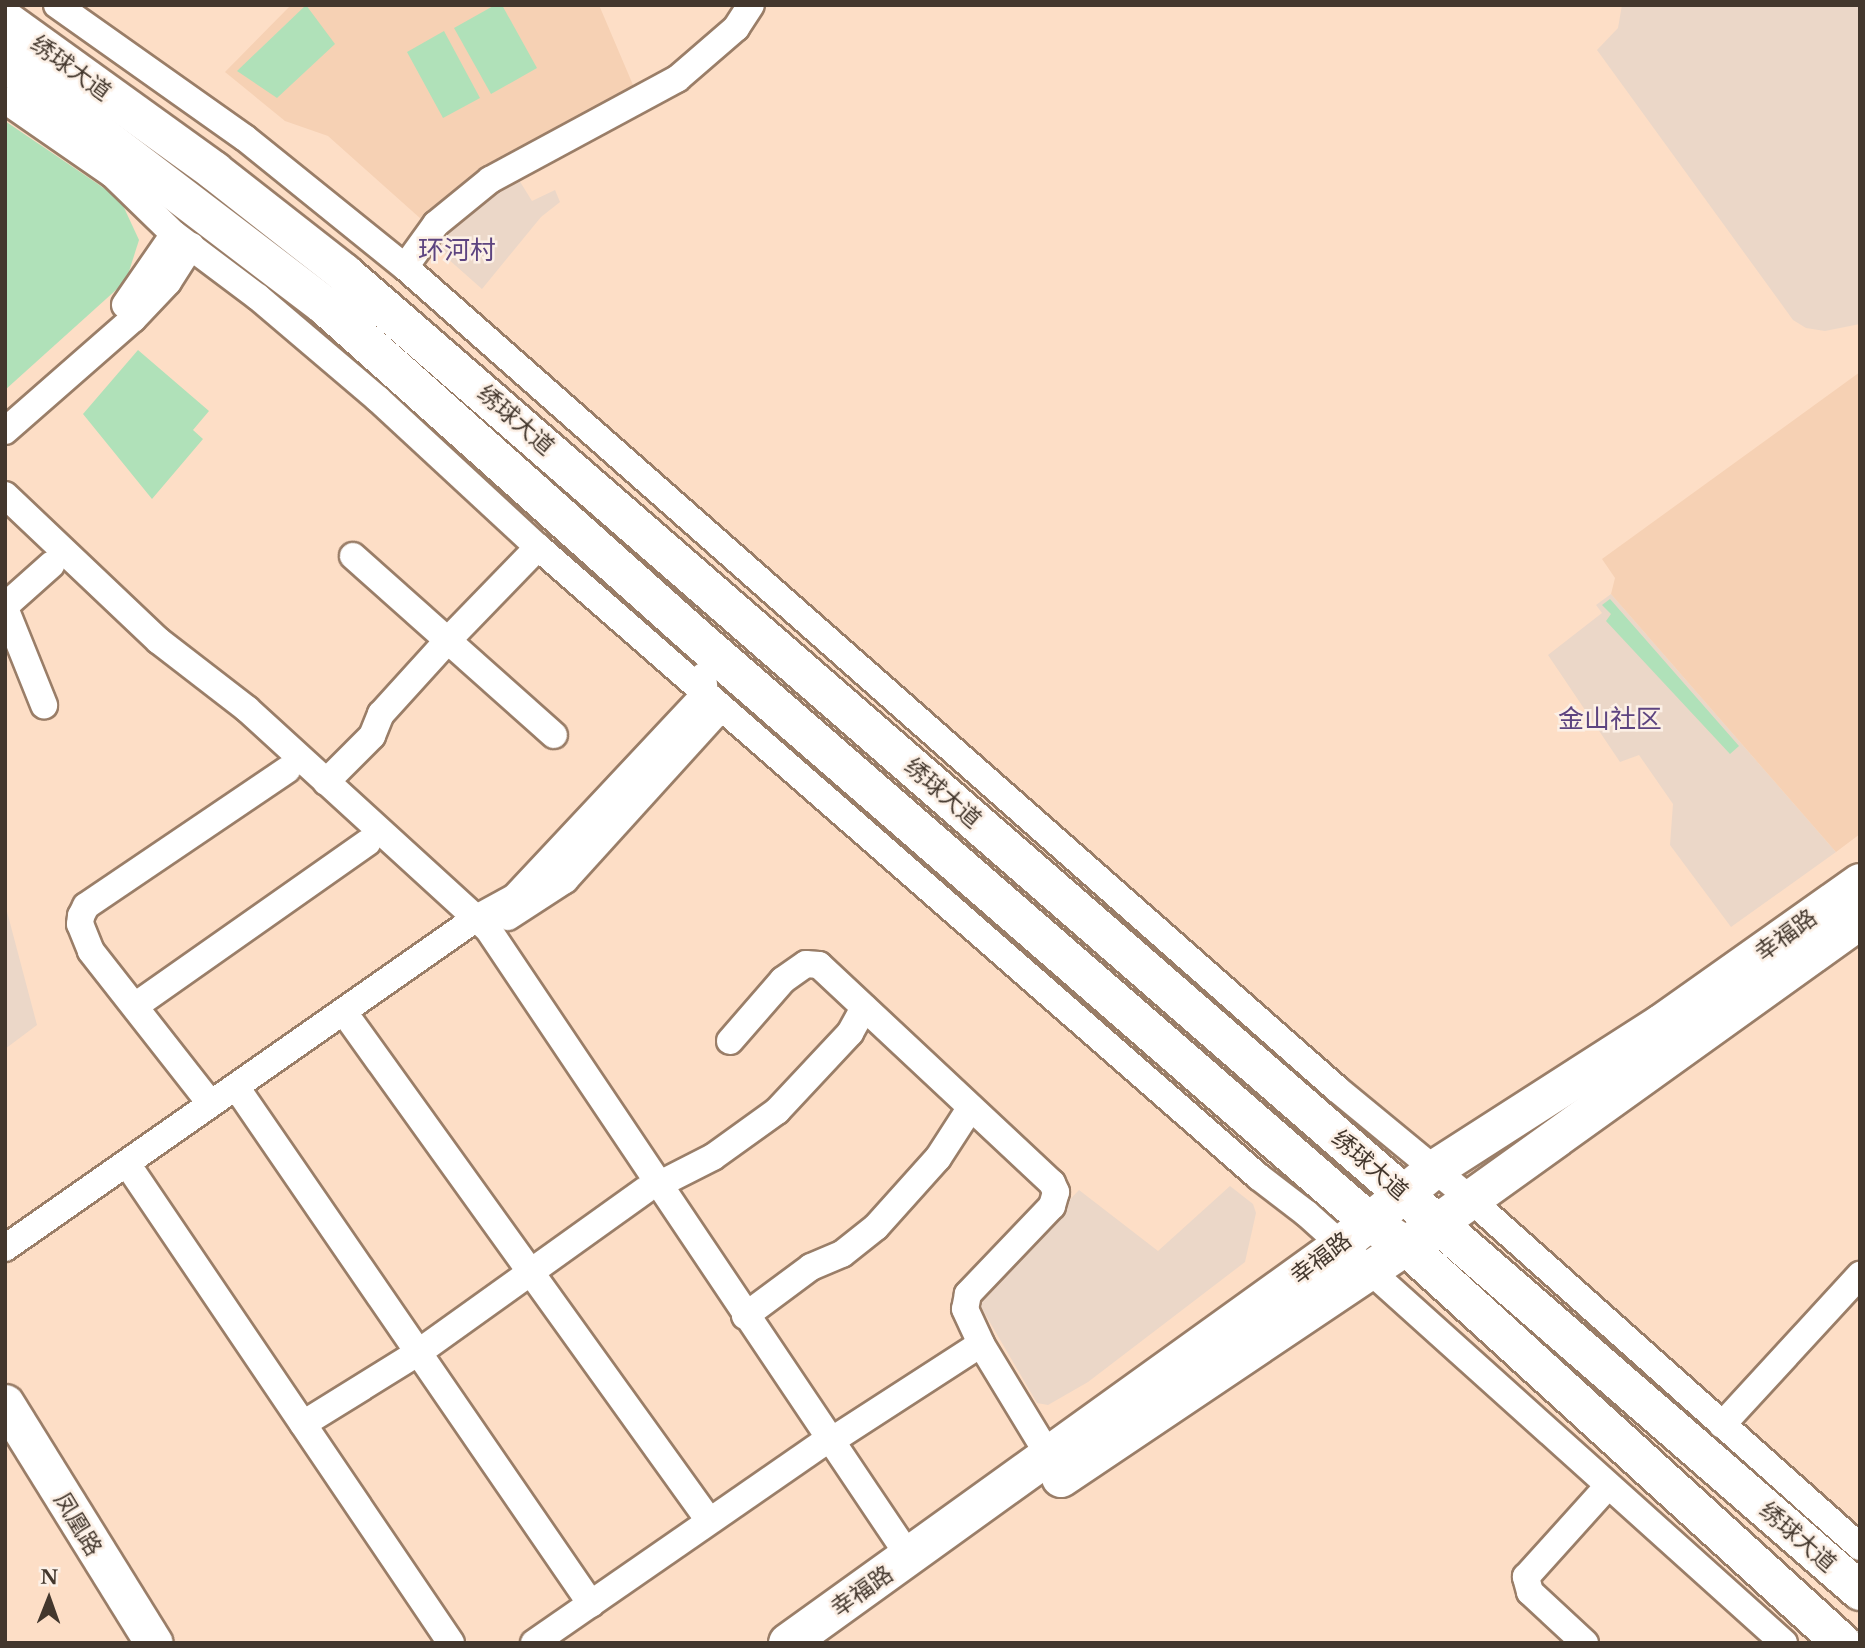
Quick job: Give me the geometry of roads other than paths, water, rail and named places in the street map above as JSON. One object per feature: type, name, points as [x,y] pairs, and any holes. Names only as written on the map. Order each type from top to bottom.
[{"type":"main road","name":"绣球大道","points":[[5,20],[308,243],[1860,1591]]},
{"type":"main road","name":"绣球大道","points":[[5,62],[213,216],[414,383],[699,640],[1071,961],[1359,1246],[1406,1246],[1842,1643]]},
{"type":"main road","name":"幸福路","points":[[828,1643],[1359,1246],[1402,1193],[1661,1024],[1860,883]]},
{"type":"main road","name":"幸福路","points":[[1406,1246],[1469,1198],[1860,920]]},
{"type":"main road","name":"幸福路","points":[[788,1643],[905,1562],[1049,1456],[1359,1246]]},
{"type":"main road","name":"凤凰路","points":[[5,1403],[154,1643]]},
{"type":"main road","name":"凤凰路","points":[[5,1438],[130,1643]]},
{"type":"street","points":[[58,5],[245,138],[405,267],[1359,1106],[1469,1198],[1860,1547]]},
{"type":"street","points":[[405,267],[436,224],[491,180],[677,79],[736,28],[751,5]]},
{"type":"street","points":[[5,100],[112,174],[183,240],[258,297],[431,447],[538,547],[713,701],[904,863],[1086,1025],[1359,1246],[1606,1487],[1784,1643]]},
{"type":"street","points":[[5,411],[120,312],[183,240]]},
{"type":"street","points":[[5,431],[133,320],[168,282],[183,240]]},
{"type":"street","points":[[414,383],[431,447]]},
{"type":"street","points":[[646,534],[647,480]]},
{"type":"street","points":[[5,495],[159,641],[247,709],[326,782],[474,928],[887,1528],[905,1562]]},
{"type":"street","points":[[551,507],[562,568]]},
{"type":"street","points":[[5,521],[51,565],[234,718],[367,844],[474,928]]},
{"type":"street","points":[[326,782],[372,736],[381,714],[538,547]]},
{"type":"street","points":[[354,556],[554,735]]},
{"type":"street","points":[[44,705],[5,607],[51,565]]},
{"type":"street","points":[[699,640],[713,701]]},
{"type":"street","points":[[5,1269],[134,1174],[352,1022],[515,897],[713,701]]},
{"type":"street","points":[[939,789],[946,744]]},
{"type":"street","points":[[209,1103],[92,951],[79,924],[86,906],[287,770]]},
{"type":"street","points":[[902,814],[904,863]]},
{"type":"street","points":[[135,1006],[367,844]]},
{"type":"street","points":[[1139,912],[1143,967]]},
{"type":"street","points":[[5,1248],[209,1103],[474,928]]},
{"type":"street","points":[[1071,961],[1086,1025]]},
{"type":"street","points":[[730,1041],[783,980],[806,964],[825,969],[969,1110],[1047,1177],[1056,1192],[1052,1206],[968,1294],[965,1309],[981,1344],[1049,1456]]},
{"type":"street","points":[[303,1424],[419,1352],[651,1188],[713,1157],[777,1111],[850,1033],[864,1008]]},
{"type":"street","points":[[352,1022],[530,1276],[708,1519]]},
{"type":"street","points":[[243,1097],[591,1604]]},
{"type":"street","points":[[1356,1153],[1359,1106]]},
{"type":"street","points":[[746,1316],[811,1267],[842,1255],[876,1227],[937,1158],[969,1110]]},
{"type":"street","points":[[134,1174],[451,1643]]},
{"type":"street","points":[[651,1188],[746,1316],[827,1442]]},
{"type":"street","points":[[1715,1419],[1860,1275]]},
{"type":"street","points":[[534,1643],[708,1519],[981,1344]]},
{"type":"street","points":[[1715,1419],[1722,1470]]},
{"type":"street","points":[[1626,1446],[1641,1517]]},
{"type":"street","points":[[1585,1643],[1530,1592],[1526,1577],[1606,1487]]},
{"type":"district","name":"环河村","points":[[457,251]]},
{"type":"district","name":"金山社区","points":[[1610,720]]}]
